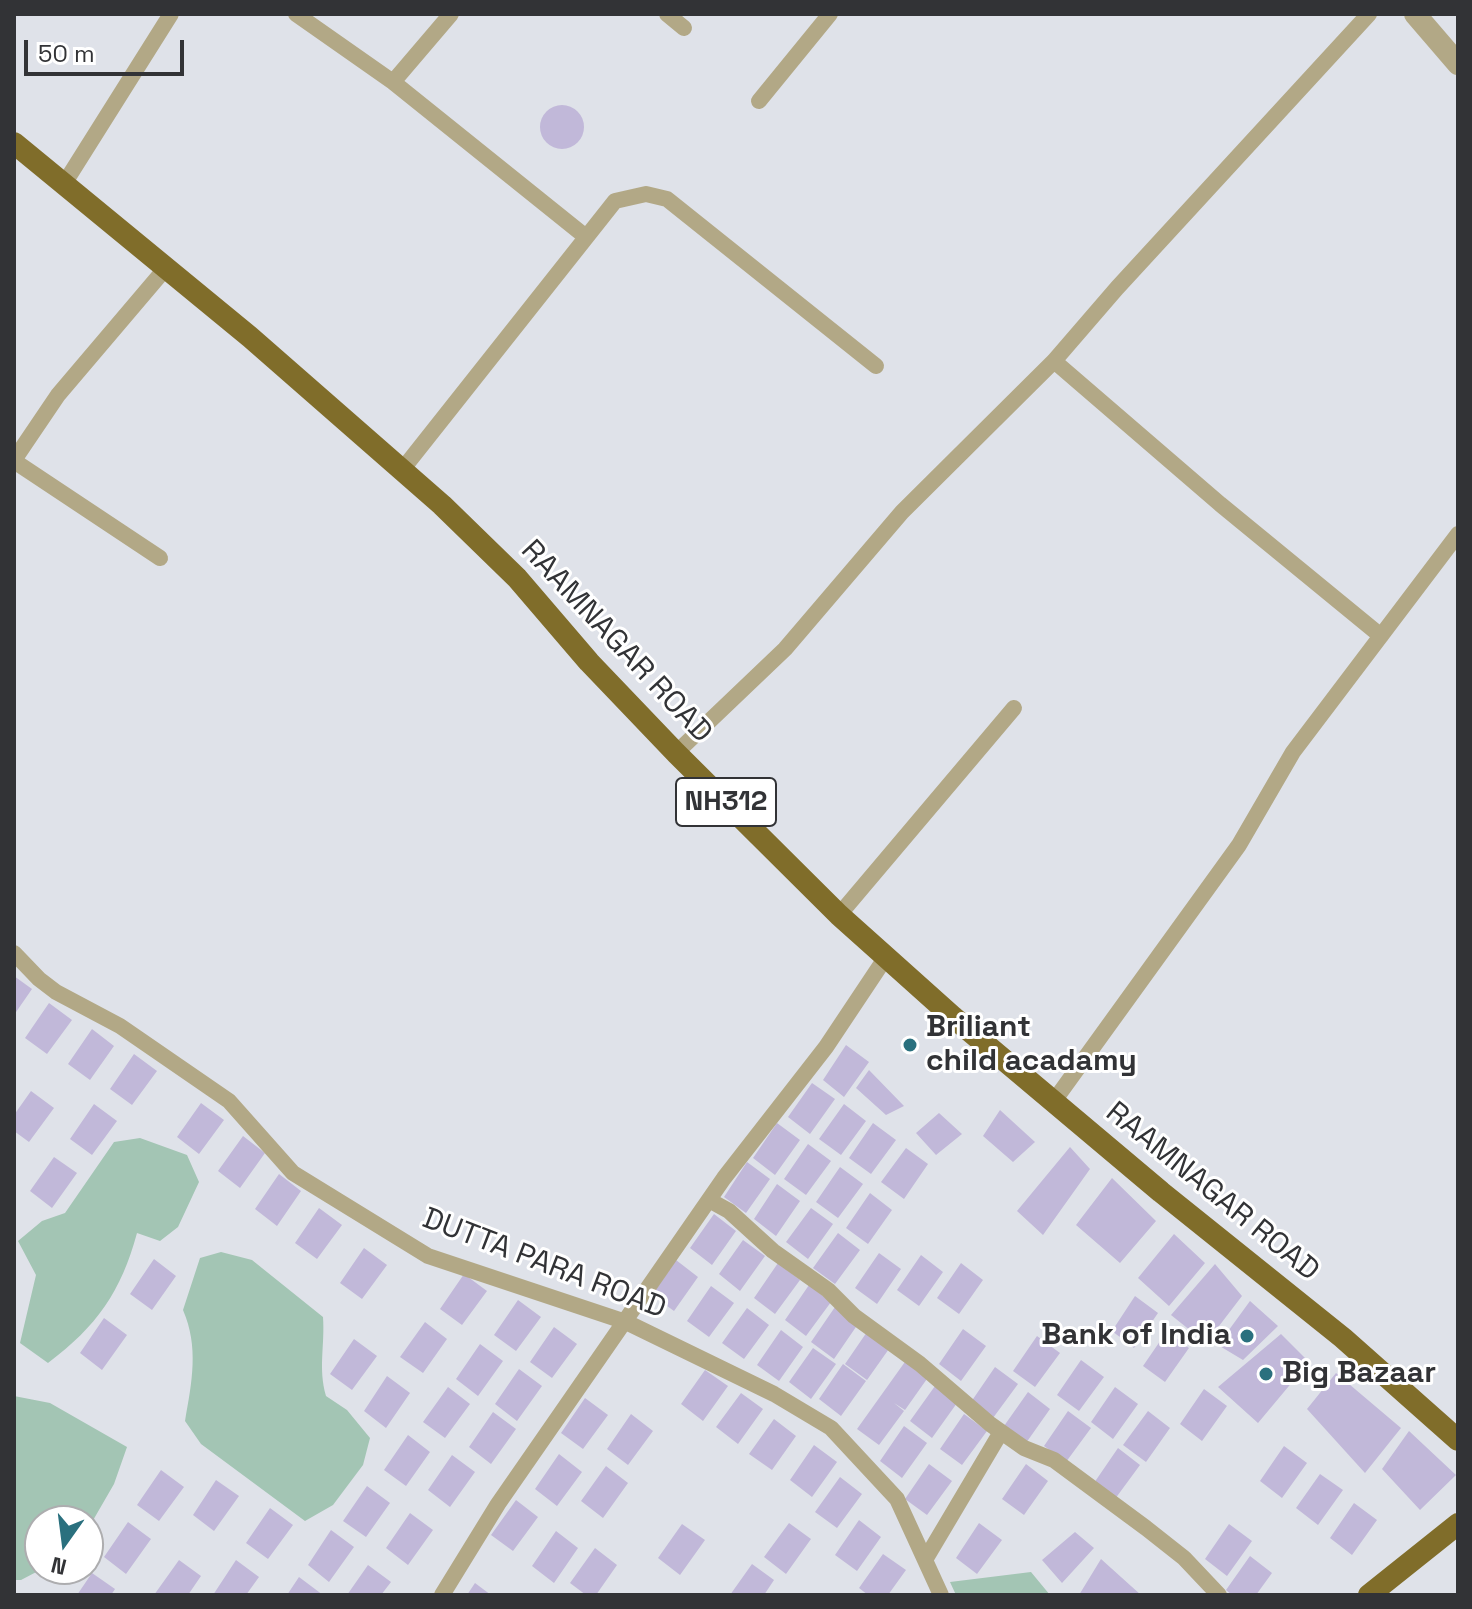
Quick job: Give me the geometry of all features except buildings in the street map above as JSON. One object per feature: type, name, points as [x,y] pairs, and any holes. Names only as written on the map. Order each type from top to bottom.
[{"type":"highway","name":"RAAMNAGAR ROAD","points":[[14,143],[250,337],[402,470],[517,578],[589,662],[839,915],[1161,1192],[1343,1338],[1458,1440]]},
{"type":"highway","points":[[1369,1595],[1458,1524]]},
{"type":"street","points":[[64,184],[171,14]]},
{"type":"street","points":[[296,14],[393,82],[586,237]]},
{"type":"street","points":[[393,82],[451,14]]},
{"type":"street","points":[[667,14],[684,28]]},
{"type":"street","points":[[759,101],[830,14]]},
{"type":"street","points":[[676,753],[785,649],[902,512],[1054,361],[1117,288],[1369,14]]},
{"type":"street","points":[[1415,14],[1458,64]]},
{"type":"street","points":[[402,470],[615,201],[646,194],[667,199],[876,366]]},
{"type":"street","points":[[160,558],[14,460],[58,395],[165,269]]},
{"type":"street","points":[[1054,361],[1220,504],[1381,636]]},
{"type":"street","points":[[1054,1101],[1239,845],[1293,752],[1458,534]]},
{"type":"street","points":[[839,915],[1014,708]]},
{"type":"street","name":"DUTTA PARA ROAD","points":[[14,953],[56,992],[120,1026],[229,1101],[293,1173],[428,1256],[626,1322],[774,1394],[831,1428],[897,1499],[941,1595]]},
{"type":"street","points":[[442,1595],[498,1504],[709,1200],[826,1047],[886,957]]},
{"type":"street","points":[[709,1200],[729,1211],[773,1251],[828,1290],[854,1316],[920,1364],[1001,1432],[1024,1448],[1054,1460],[1184,1558],[1219,1595]]},
{"type":"street","points":[[925,1560],[1001,1432]]},
{"type":"green space","points":[[140,1138],[187,1155],[199,1182],[178,1227],[160,1241],[137,1233],[123,1273],[105,1306],[80,1335],[48,1363],[20,1343],[36,1275],[18,1241],[42,1221],[65,1213],[114,1142]]},
{"type":"green space","points":[[221,1252],[252,1260],[323,1317],[322,1366],[326,1396],[347,1410],[370,1438],[363,1465],[333,1505],[305,1521],[201,1444],[185,1421],[193,1351],[183,1310],[200,1258]]},
{"type":"green space","points":[[14,1396],[50,1403],[127,1447],[114,1484],[102,1505],[24,1505],[24,1578],[14,1580]]},
{"type":"green space","points":[[1031,1572],[1050,1595],[956,1595],[950,1582]]},
{"type":"place","name":"Briliant child acadamy","points":[[910,1045]]},
{"type":"place","name":"Bank of India","points":[[1247,1336]]},
{"type":"place","name":"Big Bazaar","points":[[1266,1374]]}]
